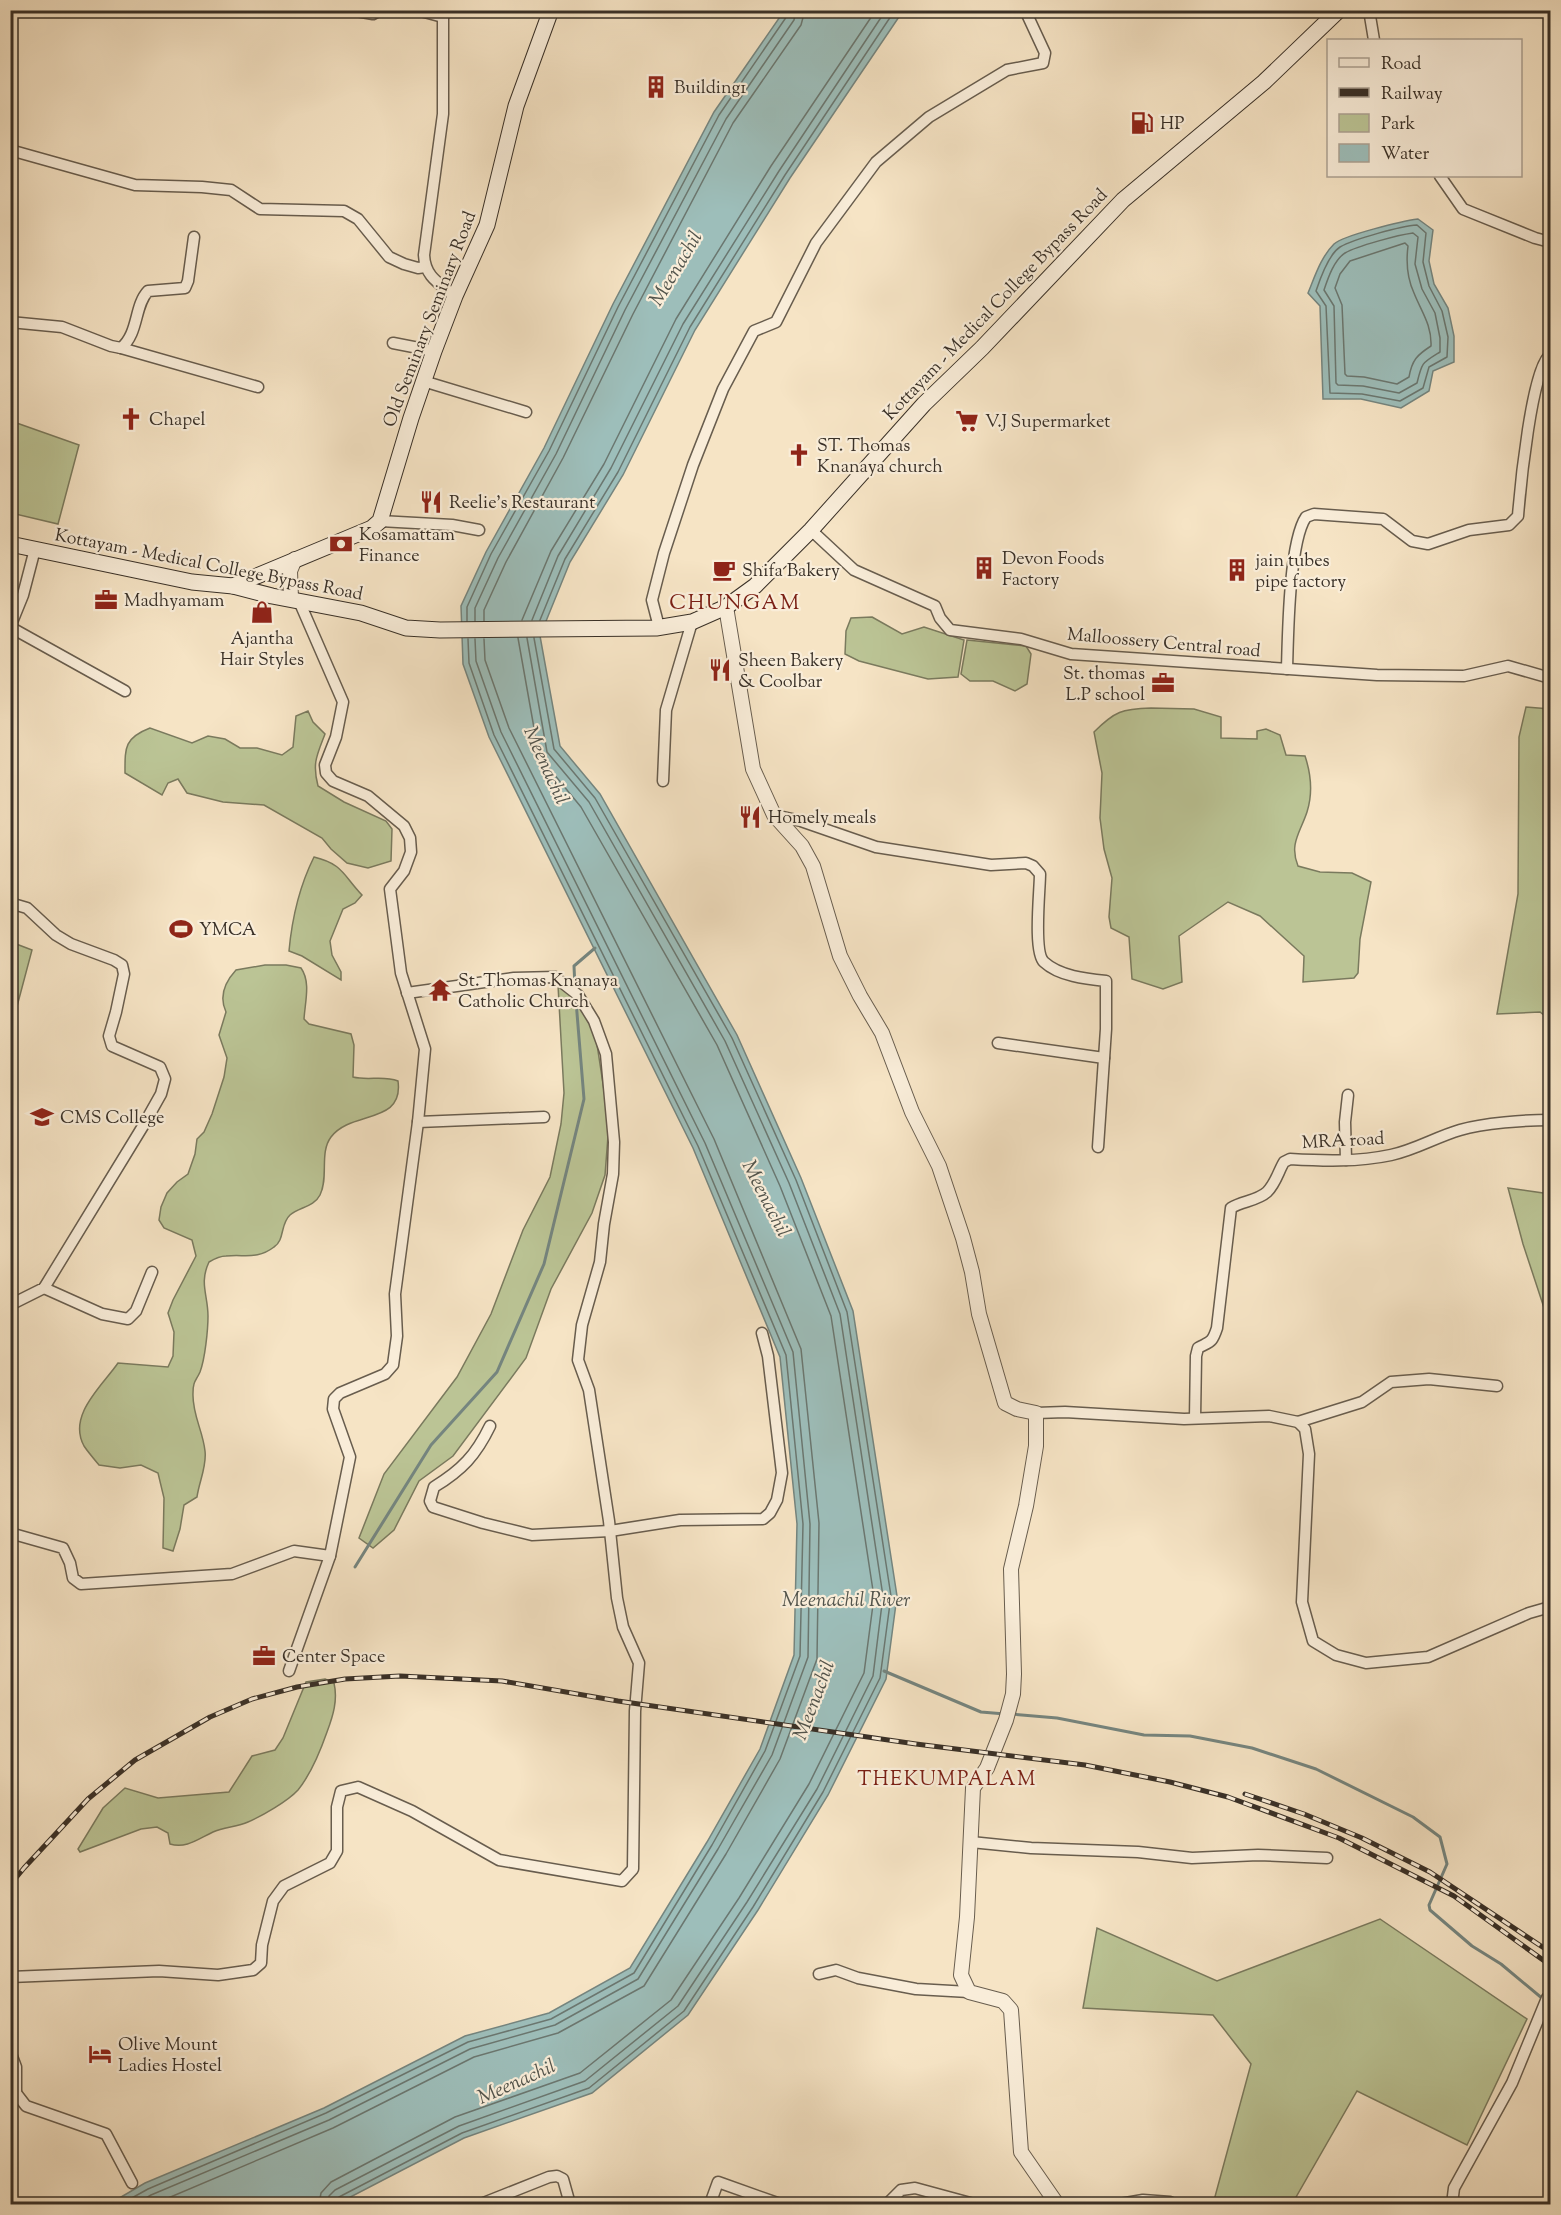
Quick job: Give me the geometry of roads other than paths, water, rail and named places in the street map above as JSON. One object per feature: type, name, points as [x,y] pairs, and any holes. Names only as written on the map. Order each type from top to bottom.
[{"type":"main road","name":"Old Seminary Seminary Road","points":[[380,521],[423,381],[455,296],[488,225],[516,106],[551,10]]},
{"type":"main road","name":"Kottayam - Medical College Bypass Road","points":[[10,544],[192,582],[233,586],[361,613],[406,628],[440,630],[657,628],[692,622],[726,607],[755,586],[811,530],[924,404],[982,348],[1123,200],[1264,82],[1339,10]]},
{"type":"main road","points":[[233,586],[372,528],[380,521]]},
{"type":"street","points":[[351,10],[373,14],[380,10]]},
{"type":"street","points":[[417,10],[443,14],[444,114],[424,255],[425,267],[430,276],[455,296]]},
{"type":"street","points":[[657,628],[652,600],[693,465],[723,389],[754,331],[776,322],[816,243],[876,162],[929,117],[1007,70],[1043,63],[1045,53],[1025,10]]},
{"type":"street","points":[[1369,10],[1374,39]]},
{"type":"street","points":[[10,150],[135,185],[231,190],[260,209],[344,211],[358,219],[389,257],[418,268],[425,267]]},
{"type":"street","points":[[1441,177],[1463,209],[1535,238],[1551,242]]},
{"type":"street","points":[[121,348],[129,342],[142,297],[148,291],[185,288],[194,237]]},
{"type":"street","points":[[10,322],[62,327],[111,346],[258,387]]},
{"type":"street","points":[[393,343],[434,351]]},
{"type":"street","points":[[1287,669],[1294,565],[1299,537],[1306,517],[1314,514],[1383,519],[1412,541],[1428,544],[1469,530],[1509,525],[1518,516],[1535,395],[1542,365],[1551,355]]},
{"type":"street","points":[[423,381],[526,412]]},
{"type":"street","points":[[380,521],[452,525],[479,530]]},
{"type":"street","name":"Malloossery Central road","points":[[811,530],[854,570],[935,606],[940,618],[950,630],[1022,639],[1071,654],[1377,675],[1464,676],[1508,666],[1551,678]]},
{"type":"street","points":[[35,549],[23,595],[10,627],[125,691]]},
{"type":"street","points":[[289,1671],[330,1556],[350,1457],[333,1409],[334,1399],[340,1393],[386,1374],[393,1365],[397,1336],[394,1294],[418,1122],[425,1049],[401,973],[390,889],[408,862],[411,852],[410,837],[404,826],[368,796],[333,781],[326,773],[325,765],[336,737],[344,702],[295,600],[290,571],[295,559]]},
{"type":"street","points":[[726,607],[753,769],[774,815],[801,846],[813,866],[840,956],[882,1033],[912,1112],[939,1166],[963,1238],[972,1272],[979,1314],[1005,1403],[1017,1409],[1036,1413],[1195,1418],[1269,1416],[1298,1422],[1362,1402],[1391,1382],[1429,1379],[1497,1386]]},
{"type":"street","points":[[663,781],[666,710],[692,622]]},
{"type":"street","points":[[774,815],[801,821],[876,847],[904,853],[991,865],[1026,863],[1033,866],[1040,874],[1038,926],[1039,955],[1043,962],[1068,974],[1106,981],[1098,1147]]},
{"type":"street","points":[[10,903],[27,908],[56,935],[71,944],[122,965],[124,974],[109,1036],[112,1046],[160,1067],[165,1079],[161,1094],[143,1126],[44,1288],[10,1305]]},
{"type":"street","points":[[10,1977],[159,1971],[218,1975],[253,1970],[261,1963],[262,1945],[273,1901],[284,1886],[330,1863],[337,1851],[337,1807],[341,1791],[358,1787],[412,1810],[499,1860],[621,1881],[633,1869],[635,1711],[639,1663],[623,1627],[617,1598],[610,1531],[589,1390],[578,1360],[582,1324],[600,1262],[613,1174],[614,1142],[606,1054],[594,1021],[578,995],[555,977],[514,978],[407,993]]},
{"type":"street","points":[[998,1043],[1104,1058]]},
{"type":"street","points":[[1346,1160],[1347,1095]]},
{"type":"street","points":[[418,1122],[544,1117]]},
{"type":"street","name":"MRA road","points":[[1195,1418],[1196,1356],[1198,1348],[1209,1344],[1214,1339],[1217,1328],[1231,1208],[1266,1193],[1277,1179],[1284,1162],[1290,1159],[1346,1160],[1389,1156],[1414,1149],[1458,1130],[1481,1125],[1551,1120]]},
{"type":"street","points":[[44,1288],[102,1314],[128,1319],[136,1311],[152,1272]]},
{"type":"street","points":[[490,1426],[480,1448],[454,1475],[434,1487],[430,1501],[433,1507],[532,1535],[610,1531],[680,1520],[763,1519],[770,1513],[777,1500],[782,1473],[772,1407],[768,1356],[762,1333]]},
{"type":"street","points":[[969,1992],[961,1975],[973,1788],[987,1768],[1008,1713],[1014,1674],[1011,1569],[1026,1506],[1036,1446],[1036,1413]]},
{"type":"street","points":[[1298,1422],[1305,1429],[1309,1454],[1302,1602],[1313,1641],[1336,1655],[1366,1663],[1428,1657],[1529,1613],[1551,1607]]},
{"type":"street","points":[[10,1533],[63,1548],[70,1563],[73,1578],[81,1584],[232,1574],[294,1551],[330,1556]]},
{"type":"street","points":[[971,1842],[1192,1858],[1258,1855],[1327,1858]]},
{"type":"street","points":[[819,1974],[836,1970],[858,1978],[916,1989],[969,1992],[1003,2001],[1011,2010],[1021,2152],[1057,2205]]},
{"type":"street","points":[[1452,2205],[1454,2188],[1512,2083],[1547,1998],[1551,1996]]},
{"type":"street","points":[[10,2051],[16,2067],[13,2093],[26,2106],[106,2134],[132,2183]]},
{"type":"street","points":[[481,2205],[549,2177],[557,2176],[563,2179],[570,2205]]},
{"type":"street","points":[[710,2205],[718,2182],[780,2205]]},
{"type":"street","points":[[886,2205],[901,2190],[915,2188],[974,2205]]},
{"type":"street","points":[[1120,2205],[1143,2200],[1170,2202],[1174,2205]]},
{"type":"water","name":"Meenachil River","points":[[784,11],[903,11],[790,178],[695,330],[623,475],[570,562],[540,636],[560,746],[600,794],[737,1035],[801,1178],[853,1311],[897,1596],[886,1679],[828,1795],[758,1910],[688,2015],[592,2093],[464,2138],[337,2204],[109,2204],[145,2183],[324,2108],[465,2036],[549,2013],[630,1968],[707,1842],[760,1749],[794,1655],[797,1524],[780,1357],[693,1148],[489,737],[463,664],[461,606],[486,552],[544,448],[613,304],[714,112]]},
{"type":"water","points":[[1418,219],[1433,230],[1429,261],[1434,284],[1448,308],[1454,336],[1454,362],[1433,371],[1429,391],[1401,408],[1361,399],[1323,399],[1320,306],[1308,293],[1322,261],[1329,249],[1340,240]]},
{"type":"waterway","points":[[575,988],[574,966],[595,948]]},
{"type":"waterway","points":[[355,1567],[431,1445],[497,1372],[544,1264],[584,1099],[576,1001]]},
{"type":"waterway","points":[[884,1671],[981,1712],[1005,1714]]},
{"type":"waterway","points":[[1011,1714],[1057,1718],[1144,1735],[1190,1736],[1252,1748],[1316,1769],[1413,1817],[1440,1837],[1447,1864],[1429,1905],[1430,1910],[1472,1946],[1501,1964],[1543,1999]]},
{"type":"railway","points":[[10,1885],[88,1799],[135,1760],[210,1717],[252,1699],[297,1687],[345,1679],[400,1676],[502,1681],[618,1701],[916,1744],[1085,1765],[1170,1782],[1228,1797],[1339,1838],[1454,1896],[1550,1965]]},
{"type":"railway","points":[[1245,1794],[1304,1814],[1362,1838],[1430,1872],[1550,1952]]},
{"type":"place","name":"Building1","points":[[656,87]]},
{"type":"place","name":"HP","points":[[1142,123]]},
{"type":"place","name":"Chapel","points":[[131,419]]},
{"type":"place","name":"V.J Supermarket","points":[[967,421]]},
{"type":"place","name":"ST. Thomas Knanaya church","points":[[799,455]]},
{"type":"place","name":"Reelie's Restaurant","points":[[431,502]]},
{"type":"place","name":"Kosamattam Finance","points":[[341,544]]},
{"type":"place","name":"Devon Foods Factory","points":[[984,568]]},
{"type":"place","name":"Shifa Bakery","points":[[724,570]]},
{"type":"place","name":"jain tubes pipe factory","points":[[1237,570]]},
{"type":"place","name":"Madhyamam","points":[[106,600]]},
{"type":"place","name":"Ajantha Hair Styles","points":[[262,612]]},
{"type":"place","name":"Sheen Bakery & Coolbar","points":[[720,670]]},
{"type":"place","name":"St. thomas L.P school","points":[[1163,683]]},
{"type":"place","name":"Homely meals","points":[[750,817]]},
{"type":"place","name":"YMCA","points":[[181,929]]},
{"type":"place","name":"St. Thomas Knanaya Catholic Church","points":[[440,990]]},
{"type":"place","name":"CMS College","points":[[42,1117]]},
{"type":"place","name":"Center Space","points":[[264,1656]]},
{"type":"place","name":"Olive Mount Ladies Hostel","points":[[100,2054]]},
{"type":"district","name":"CHUNGAM","points":[[735,602]]},
{"type":"district","name":"THEKUMPALAM","points":[[947,1778]]},
{"type":"water label","name":"Meenachil","points":[[675,268]]},
{"type":"water label","name":"Meenachil","points":[[547,765]]},
{"type":"water label","name":"Meenachil","points":[[767,1198]]},
{"type":"water label","name":"Meenachil","points":[[813,1700]]},
{"type":"water label","name":"Meenachil","points":[[516,2081]]}]
